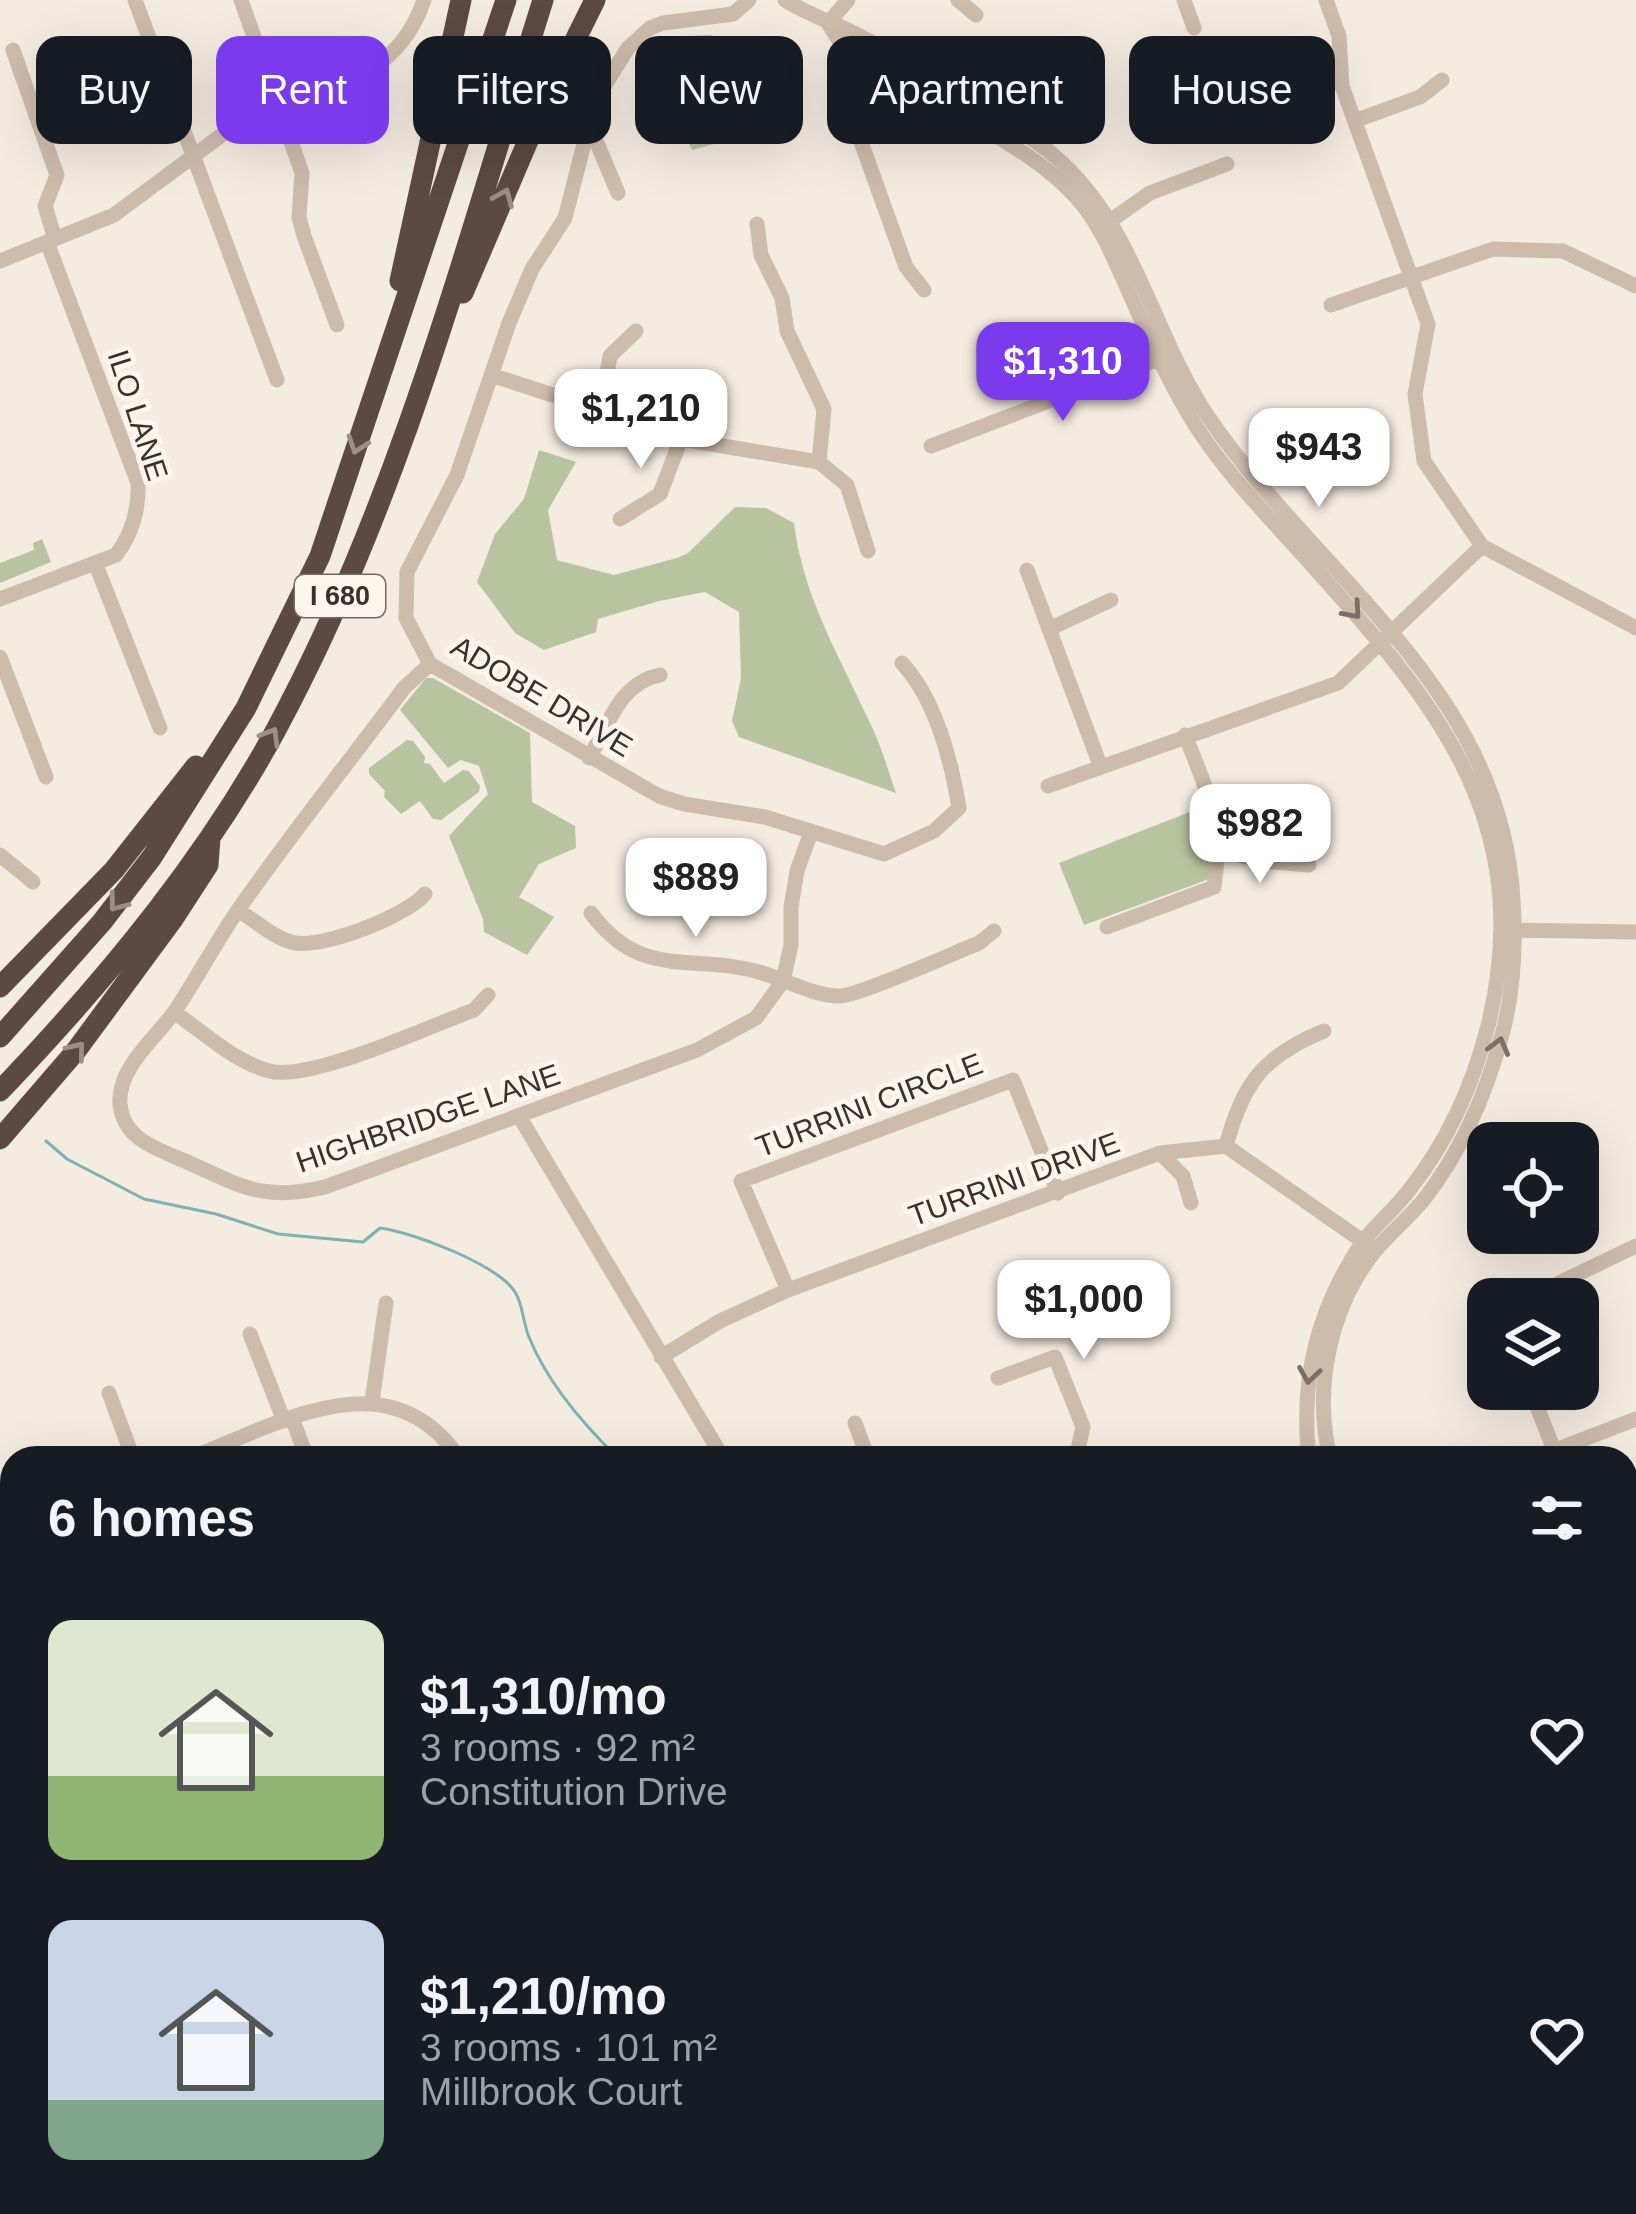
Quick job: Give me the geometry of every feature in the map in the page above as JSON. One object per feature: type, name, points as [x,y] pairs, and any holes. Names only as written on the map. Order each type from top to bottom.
[{"type":"highway","points":[[394,334],[400,278],[461,0]]},
{"type":"highway","name":"I 680","points":[[0,1036],[102,922],[152,857],[246,707],[320,556],[506,0]]},
{"type":"highway","name":"I 680","points":[[0,1090],[127,946],[210,836],[287,710],[384,496],[543,0]]},
{"type":"highway","points":[[436,340],[463,292],[545,101],[595,0]]},
{"type":"highway","points":[[0,987],[146,834],[201,760],[240,694],[267,662]]},
{"type":"highway","points":[[0,1139],[76,1052],[173,919],[208,865],[210,836]]},
{"type":"street","points":[[135,0],[277,380]]},
{"type":"street","points":[[241,0],[254,36]]},
{"type":"street","points":[[389,57],[406,38],[424,0]]},
{"type":"street","name":"ADOBE DRIVE","points":[[611,76],[637,38],[663,23],[733,14],[749,0]]},
{"type":"street","points":[[785,0],[847,36]]},
{"type":"street","points":[[828,23],[848,0]]},
{"type":"street","points":[[958,0],[976,15]]},
{"type":"street","points":[[1184,0],[1194,28]]},
{"type":"street","points":[[1326,0],[1339,36],[1342,86],[1428,323],[1415,394],[1424,461],[1482,546],[1636,628]]},
{"type":"street","points":[[14,50],[55,165],[57,182],[45,206],[51,240]]},
{"type":"street","points":[[1357,120],[1420,97],[1442,80]]},
{"type":"street","points":[[0,261],[132,204],[216,139]]},
{"type":"street","points":[[292,144],[302,173],[299,217],[337,325]]},
{"type":"street","name":"ADOBE DRIVE","points":[[584,144],[565,218],[532,269],[457,475],[407,572],[406,618],[430,664],[659,796],[765,817],[884,854],[934,831],[959,808],[953,770],[928,704],[919,682],[902,664]]},
{"type":"street","points":[[597,144],[618,193]]},
{"type":"street","points":[[862,144],[906,267],[924,290]]},
{"type":"street","points":[[1010,144],[1036,161],[1105,224],[1198,428],[1240,486],[1382,644],[1438,718],[1474,788],[1508,930]]},
{"type":"street","points":[[1105,224],[1150,193],[1227,164]]},
{"type":"street","points":[[757,224],[760,255],[782,298],[787,332],[824,409],[819,462]]},
{"type":"street","name":"ILO LANE","points":[[0,599],[116,555],[134,520],[138,483],[51,240]]},
{"type":"street","points":[[1331,305],[1493,249],[1563,251],[1636,286]]},
{"type":"street","points":[[603,397],[610,356],[636,331]]},
{"type":"street","points":[[932,446],[1166,356]]},
{"type":"street","points":[[1166,356],[1252,473],[1395,632],[1442,692],[1479,759],[1503,831],[1512,881],[1508,930],[1473,1080],[1443,1140],[1334,1291],[1316,1339],[1305,1413],[1308,1446]]},
{"type":"street","points":[[491,375],[562,398],[603,397],[681,439],[819,462],[847,485],[868,551]]},
{"type":"street","points":[[620,519],[660,494],[681,439]]},
{"type":"street","points":[[1048,786],[1338,683],[1482,546]]},
{"type":"street","points":[[96,565],[160,728]]},
{"type":"street","points":[[1027,570],[1100,765]]},
{"type":"street","points":[[1049,629],[1111,600]]},
{"type":"street","points":[[0,657],[46,777]]},
{"type":"street","name":"HIGHBRIDGE LANE","points":[[430,664],[404,688],[238,910],[174,1012],[126,1074],[120,1095],[122,1118],[133,1134],[247,1189],[274,1196],[325,1187],[697,1050],[756,1018],[782,981]]},
{"type":"street","points":[[589,758],[624,694],[646,678],[660,675]]},
{"type":"street","points":[[1106,927],[1214,887],[1220,851],[1210,798],[1185,735]]},
{"type":"street","points":[[782,981],[791,945],[797,871],[811,832]]},
{"type":"street","points":[[1220,851],[1309,865]]},
{"type":"street","points":[[0,855],[33,882]]},
{"type":"street","points":[[238,910],[292,943],[321,943],[413,907],[425,894]]},
{"type":"street","points":[[591,913],[606,933],[638,953],[666,962],[740,968],[842,996],[980,943],[994,931]]},
{"type":"street","points":[[1508,930],[1636,932]]},
{"type":"street","points":[[174,1012],[248,1063],[285,1073],[321,1067],[473,1010],[488,995]]},
{"type":"street","points":[[1324,1031],[1290,1045],[1263,1066],[1238,1103],[1226,1146],[1370,1246]]},
{"type":"street","name":"TURRINI CIRCLE","points":[[788,1291],[741,1181],[1013,1080],[1058,1193]]},
{"type":"street","points":[[519,1116],[716,1446]]},
{"type":"street","name":"TURRINI DRIVE","points":[[661,1357],[720,1321],[788,1291],[1160,1153],[1226,1146]]},
{"type":"street","points":[[1160,1153],[1184,1176],[1191,1203]]},
{"type":"street","points":[[1329,1446],[1326,1397],[1334,1326],[1370,1246]]},
{"type":"street","points":[[1568,1278],[1636,1246]]},
{"type":"street","points":[[372,1402],[386,1303]]},
{"type":"street","points":[[250,1334],[301,1446]]},
{"type":"street","points":[[998,1378],[1054,1357],[1083,1427],[1079,1446]]},
{"type":"street","points":[[109,1393],[129,1446]]},
{"type":"street","points":[[222,1446],[349,1402],[372,1402],[410,1413],[448,1446]]},
{"type":"street","points":[[1538,1410],[1552,1446]]},
{"type":"street","points":[[1574,1446],[1636,1419]]},
{"type":"street","points":[[855,1423],[864,1446]]},
{"type":"green space","points":[[539,450],[576,462],[548,510],[557,560],[614,575],[677,558],[735,507],[766,508],[794,523],[814,601],[874,731],[896,793],[739,737],[732,721],[741,678],[739,612],[705,592],[598,619],[596,632],[544,650],[515,633],[477,582],[495,534],[524,499]]},
{"type":"green space","points":[[42,539],[51,562],[0,583],[0,563],[34,550],[33,543]]},
{"type":"green space","points":[[426,678],[530,733],[532,802],[575,826],[576,848],[539,864],[519,897],[554,917],[527,955],[484,932],[449,836],[488,794],[479,766],[461,760],[448,768],[400,710]]},
{"type":"green space","points":[[407,740],[413,741],[424,763],[444,783],[469,771],[479,792],[441,820],[433,819],[420,801],[401,814],[384,797],[385,791],[369,768]]},
{"type":"green space","points":[[1205,806],[1212,878],[1084,925],[1059,863]]},
{"type":"waterway","points":[[46,1141],[67,1159],[144,1199],[216,1214],[278,1234],[363,1242],[380,1228],[473,1260],[515,1292],[529,1337],[546,1370],[607,1446]]}]
